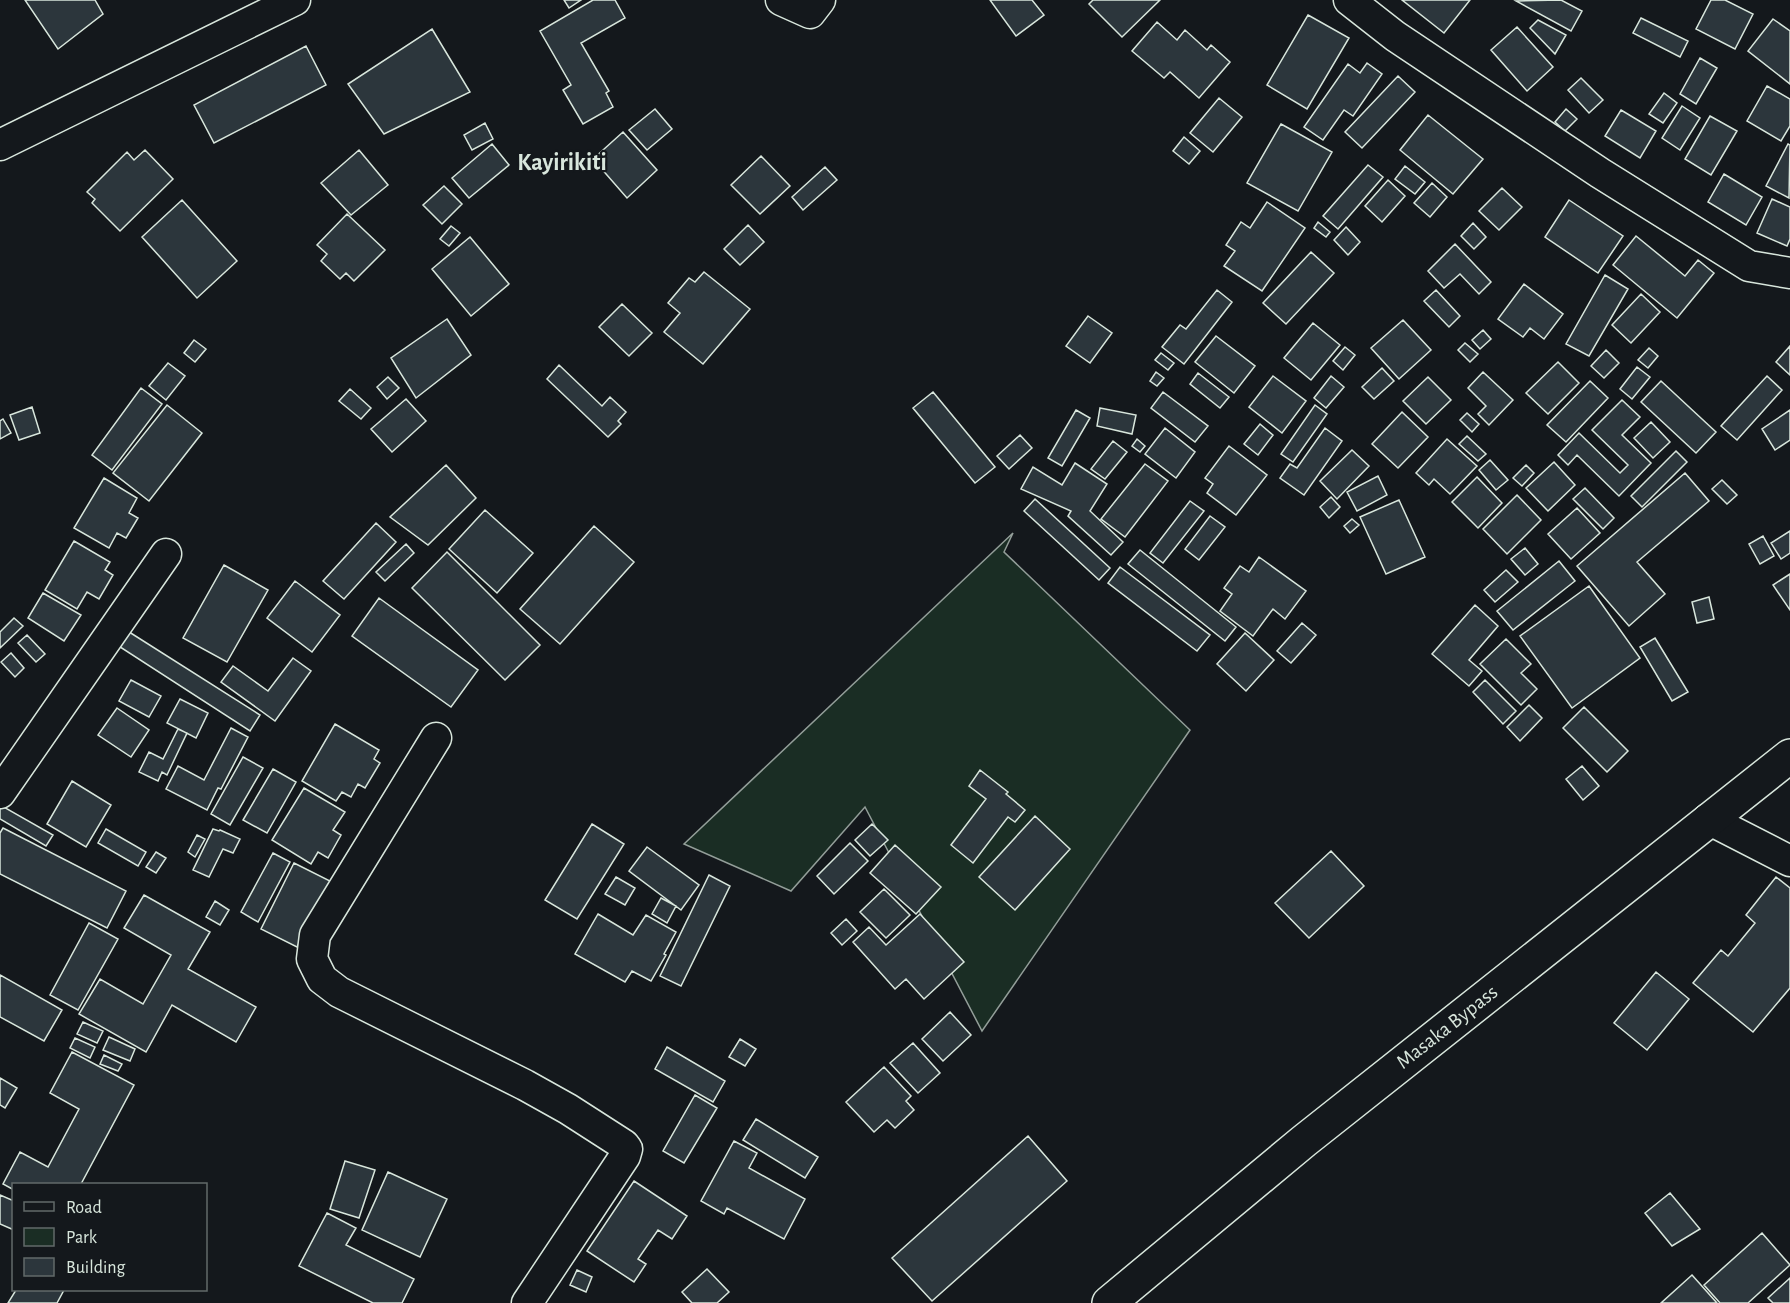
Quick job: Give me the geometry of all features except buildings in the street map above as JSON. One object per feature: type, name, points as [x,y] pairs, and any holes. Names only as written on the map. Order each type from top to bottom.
[{"type":"highway","name":"Masaka Bypass","points":[[1109,1303],[1304,1141],[1790,756]]},
{"type":"street","points":[[0,145],[295,0]]},
{"type":"street","points":[[781,0],[810,12],[820,0]]},
{"type":"street","points":[[1349,0],[1395,36],[1600,173],[1739,260],[1749,266],[1790,273]]},
{"type":"street","points":[[0,794],[166,554]]},
{"type":"street","points":[[436,738],[315,934],[312,959],[322,979],[339,992],[568,1109],[627,1149],[625,1156],[528,1303]]},
{"type":"street","points":[[1708,819],[1790,861]]},
{"type":"green space","points":[[1013,533],[1004,552],[1190,730],[982,1031],[865,807],[791,891],[684,844]]},
{"type":"district","name":"Kayirikiti","points":[[562,163]]}]
